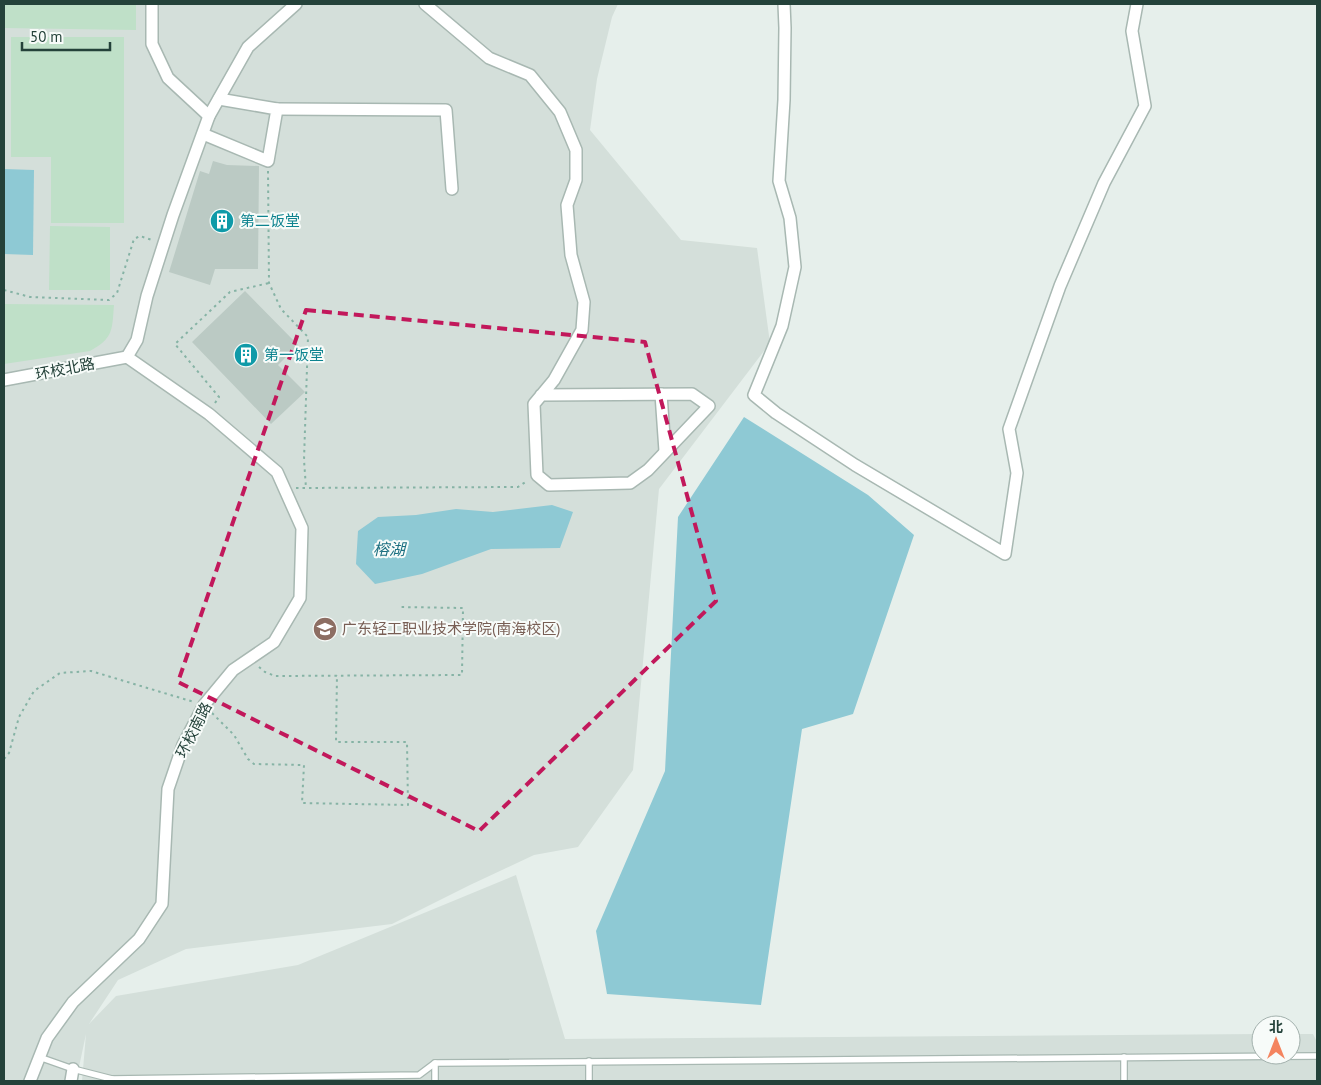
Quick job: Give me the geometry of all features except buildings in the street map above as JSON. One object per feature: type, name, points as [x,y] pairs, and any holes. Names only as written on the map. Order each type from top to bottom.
[{"type":"street","points":[[152,4],[152,44],[168,78],[209,116]]},
{"type":"street","points":[[127,357],[137,340],[147,296],[209,116],[248,47],[296,4]]},
{"type":"street","points":[[425,4],[489,58],[530,75],[560,112],[576,150],[576,180],[566,205],[571,255],[584,302],[582,330],[554,380],[534,404],[537,475],[549,485],[630,483],[648,470],[709,406],[692,394],[542,395]]},
{"type":"street","points":[[784,4],[784,100],[779,181],[790,218],[795,267],[782,326],[754,395],[776,413],[855,465],[1005,554],[1017,473],[1009,429],[1064,277],[1104,183],[1144,106],[1132,32],[1137,4]]},
{"type":"street","points":[[218,99],[277,109],[446,110],[452,189]]},
{"type":"street","points":[[203,134],[268,162],[277,109]]},
{"type":"street","name":"环校北路","points":[[4,380],[127,357]]},
{"type":"street","name":"环校南路","points":[[30,1081],[46,1038],[73,1002],[139,939],[162,904],[168,789],[183,745],[204,705],[233,670],[274,642],[300,598],[302,528],[277,472],[209,414],[127,357]]},
{"type":"street","points":[[661,394],[666,452]]},
{"type":"street","points":[[71,1081],[73,1069]]},
{"type":"lane","points":[[39,1057],[112,1080],[419,1078],[435,1064],[589,1061],[1317,1056]]},
{"type":"lane","points":[[1124,1057],[1124,1081]]},
{"type":"lane","points":[[589,1061],[589,1081]]},
{"type":"lane","points":[[435,1064],[435,1081]]},
{"type":"path","points":[[268,162],[269,283],[281,309],[308,337],[304,460],[306,488]]},
{"type":"path","points":[[4,290],[30,297],[109,300],[117,293],[134,238],[140,236],[164,244]]},
{"type":"path","points":[[209,414],[219,397],[175,344],[230,292],[269,283]]},
{"type":"path","points":[[284,488],[518,487],[537,475]]},
{"type":"path","points":[[250,658],[265,672],[275,676],[462,675],[462,608],[400,607]]},
{"type":"path","points":[[4,759],[9,753],[19,717],[34,691],[60,673],[91,671],[204,705],[234,735],[248,759],[254,764],[304,765],[302,803],[408,805],[407,742],[336,742],[337,675]]},
{"type":"highlighted area","points":[[306,310],[645,342],[716,601],[479,831],[178,682]]},
{"type":"shaded area","name":"广东轻工职业技术学院(南海校区)","points":[[4,4],[618,4],[612,17],[597,79],[590,130],[681,240],[757,248],[770,343],[659,489],[633,770],[578,847],[534,855],[392,924],[186,949],[118,980],[89,1024],[116,996],[298,965],[516,875],[565,1039],[1251,1034],[1251,1065],[1301,1065],[1301,1034],[1313,1034],[1317,1042],[1317,1081],[82,1081],[86,1034],[76,1081],[4,1081]]},
{"type":"green space","points":[[4,4],[136,4],[136,30],[4,28]]},
{"type":"green space","points":[[11,37],[124,37],[124,223],[51,223],[51,157],[11,157]]},
{"type":"green space","points":[[50,226],[110,227],[110,290],[49,290]]},
{"type":"green space","points":[[4,304],[114,305],[112,327],[104,342],[90,351],[4,364]]},
{"type":"water","points":[[4,169],[34,170],[33,255],[4,254]]},
{"type":"water","points":[[744,417],[868,495],[914,535],[853,714],[802,729],[761,1005],[607,994],[596,931],[665,771],[678,517]]},
{"type":"water","name":"榕湖","points":[[552,505],[573,512],[560,548],[491,549],[422,574],[375,584],[356,564],[358,531],[378,517],[416,515],[456,509],[493,512]]},
{"type":"place","name":"第二饭堂","points":[[222,221]]},
{"type":"place","name":"第一饭堂","points":[[246,355]]},
{"type":"place","name":"广东轻工职业技术学院(南海校区)","points":[[325,629]]}]
